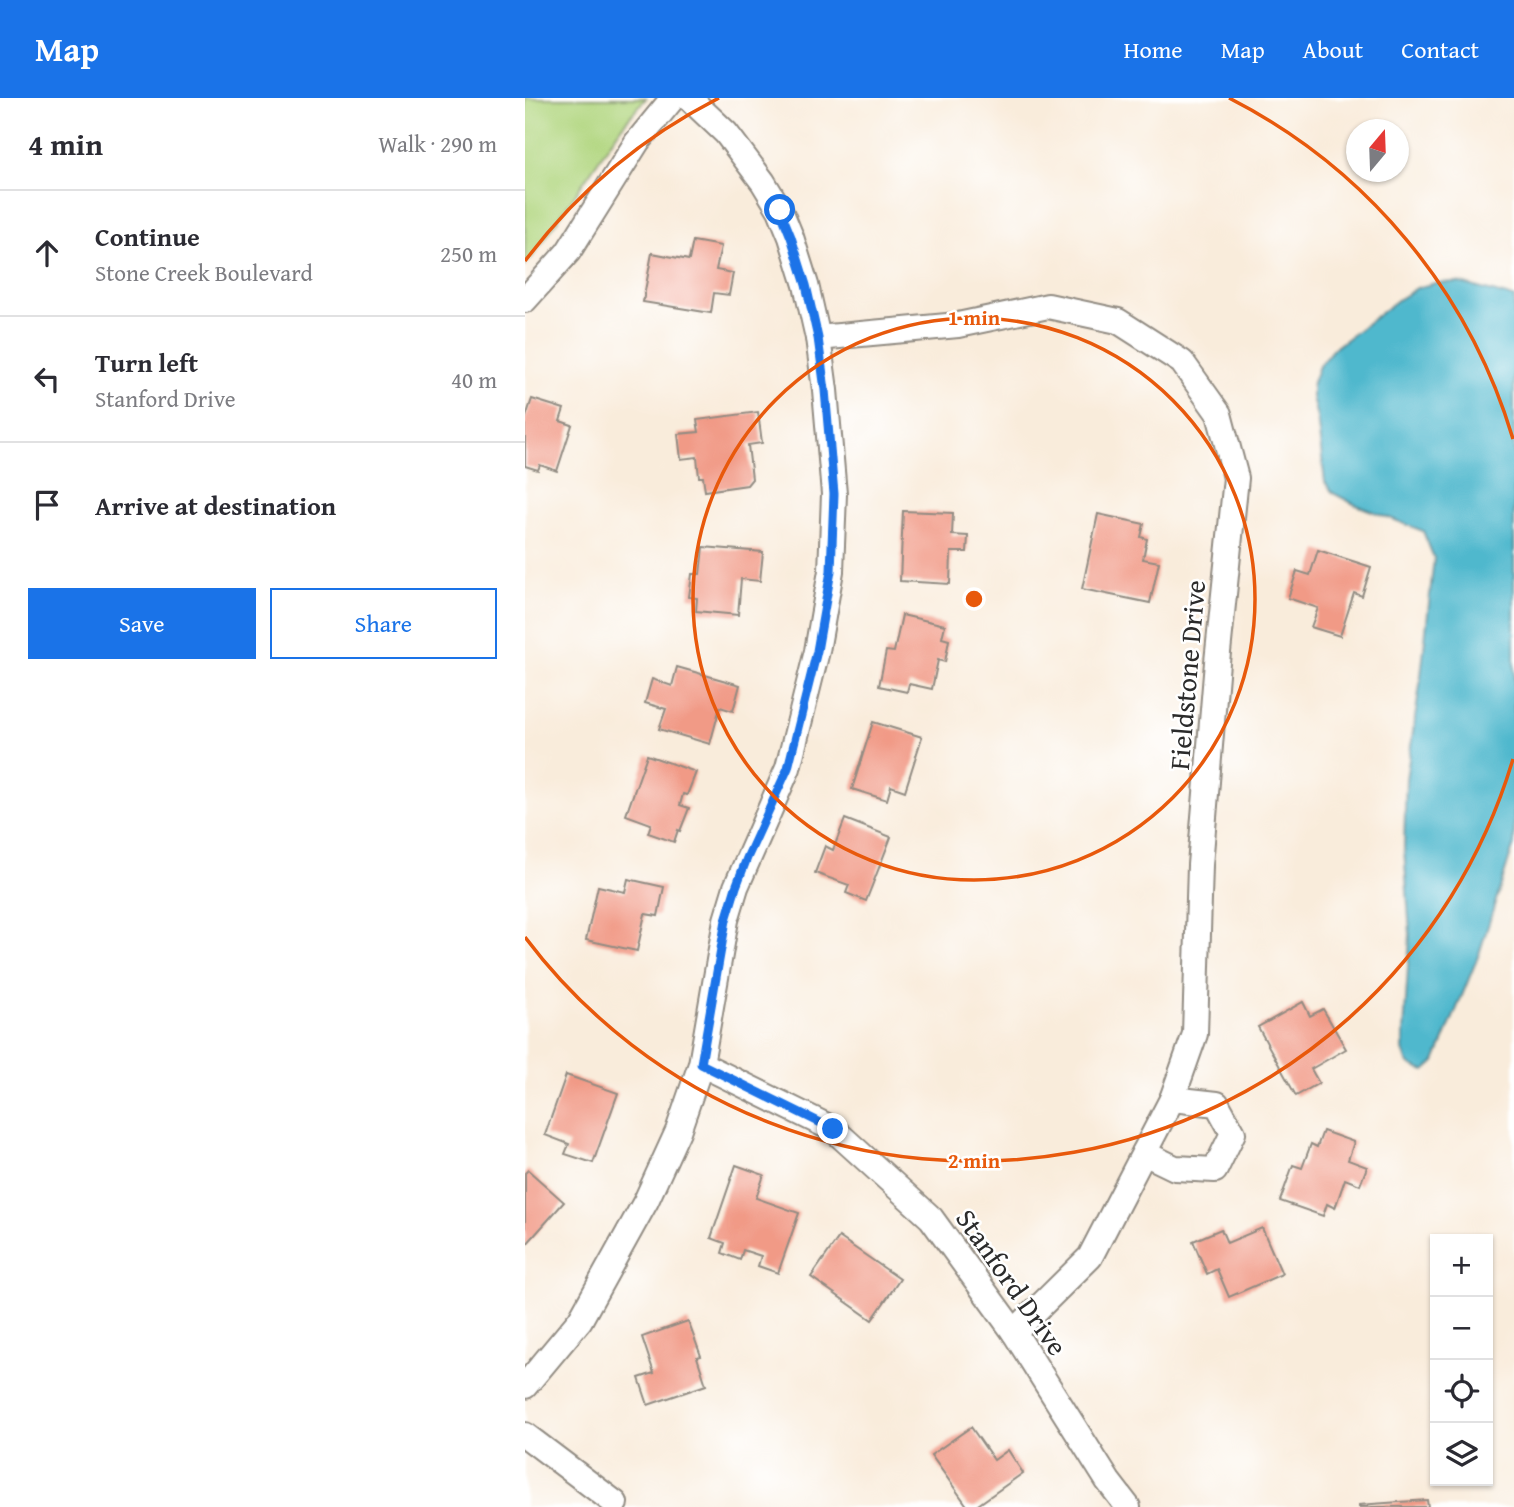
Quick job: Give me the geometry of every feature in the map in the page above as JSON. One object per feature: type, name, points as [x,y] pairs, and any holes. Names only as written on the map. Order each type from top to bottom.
[{"type":"street","points":[[525,300],[568,252],[637,142],[673,98]]},
{"type":"street","points":[[525,1386],[580,1320],[646,1201],[678,1131],[701,1064],[726,920],[736,887],[788,768],[817,651],[831,571],[834,494],[832,455],[818,338],[799,261],[780,210],[763,182],[726,133],[689,98]]},
{"type":"street","name":"Fieldstone Drive","points":[[818,338],[958,325],[1048,306],[1118,321],[1182,362],[1219,414],[1236,478],[1200,865],[1195,1034],[1173,1098],[1090,1257],[1014,1332]]},
{"type":"street","name":"Stanford Drive","points":[[701,1064],[833,1129],[931,1218],[1014,1332],[1108,1481],[1128,1507]]},
{"type":"street","points":[[1144,1153],[1175,1168],[1215,1170],[1233,1133],[1217,1104],[1173,1098]]},
{"type":"street","points":[[525,1435],[615,1503]]},
{"type":"green space","points":[[525,98],[646,98],[622,126],[525,265]]},
{"type":"water","points":[[1457,282],[1514,298],[1514,844],[1479,954],[1435,1062],[1425,1071],[1409,1064],[1403,1049],[1410,934],[1404,848],[1406,779],[1434,558],[1423,531],[1354,504],[1333,493],[1325,482],[1312,385],[1319,366],[1332,350],[1399,299],[1417,288],[1435,283]]},
{"type":"building","points":[[693,241],[721,246],[716,270],[733,273],[729,295],[714,293],[711,313],[643,302],[652,253],[689,260]]},
{"type":"building","points":[[532,399],[564,409],[560,421],[572,425],[557,471],[540,465],[538,470],[525,466],[525,420]]},
{"type":"building","points":[[758,412],[762,443],[748,445],[752,479],[747,485],[705,491],[703,477],[699,477],[697,457],[681,459],[678,434],[699,432],[697,420]]},
{"type":"building","points":[[903,511],[953,513],[952,535],[968,536],[967,552],[951,552],[950,584],[900,581]]},
{"type":"building","points":[[1098,514],[1144,524],[1141,537],[1147,539],[1143,559],[1159,562],[1150,603],[1082,589]]},
{"type":"building","points":[[703,547],[763,552],[760,581],[741,579],[738,615],[696,611],[697,598],[689,597],[692,574],[700,574]]},
{"type":"building","points":[[1318,550],[1371,567],[1362,596],[1354,593],[1340,636],[1311,627],[1318,608],[1288,598],[1297,571],[1310,575]]},
{"type":"building","points":[[902,615],[945,625],[942,638],[949,640],[945,662],[938,660],[932,689],[909,684],[907,692],[879,686],[886,651],[894,652]]},
{"type":"building","points":[[677,667],[740,685],[733,711],[720,707],[710,744],[659,729],[666,709],[645,703],[652,679],[672,686]]},
{"type":"building","points":[[873,722],[922,737],[905,791],[891,786],[887,800],[852,789]]},
{"type":"building","points":[[647,755],[696,772],[687,795],[683,794],[680,805],[689,808],[674,842],[648,833],[651,824],[626,815]]},
{"type":"building","points":[[845,819],[891,837],[866,901],[846,893],[849,885],[815,873],[825,846],[833,850]]},
{"type":"building","points":[[628,879],[664,887],[658,916],[645,914],[637,951],[586,940],[598,886],[625,892]]},
{"type":"building","points":[[1303,1002],[1310,1016],[1323,1009],[1346,1049],[1311,1069],[1319,1083],[1296,1096],[1258,1027]]},
{"type":"building","points":[[566,1075],[618,1093],[593,1163],[565,1154],[569,1144],[545,1135]]},
{"type":"building","points":[[1323,1131],[1354,1142],[1348,1160],[1367,1167],[1360,1185],[1345,1179],[1335,1208],[1327,1204],[1323,1216],[1280,1201],[1293,1165],[1302,1168],[1311,1144],[1317,1147]]},
{"type":"building","points":[[736,1165],[764,1175],[756,1198],[799,1213],[778,1273],[758,1266],[761,1256],[743,1250],[740,1260],[722,1253],[725,1243],[711,1238]]},
{"type":"building","points":[[528,1170],[564,1202],[525,1246],[525,1173]]},
{"type":"building","points":[[1262,1228],[1282,1274],[1229,1297],[1217,1269],[1207,1274],[1193,1241],[1221,1229],[1227,1243]]},
{"type":"building","points":[[839,1237],[900,1279],[872,1320],[811,1277]]},
{"type":"building","points":[[688,1321],[701,1356],[697,1357],[706,1385],[648,1405],[639,1378],[654,1373],[642,1337]]},
{"type":"building","points":[[971,1427],[994,1460],[1008,1450],[1023,1473],[975,1507],[968,1507],[931,1455]]},
{"type":"building","points":[[1427,1500],[1428,1507],[1359,1507],[1359,1505]]},
{"type":"route","points":[[780,210],[806,285],[818,338],[832,455],[834,494],[831,571],[817,651],[788,768],[747,858],[726,920],[701,1064],[833,1129]]}]
